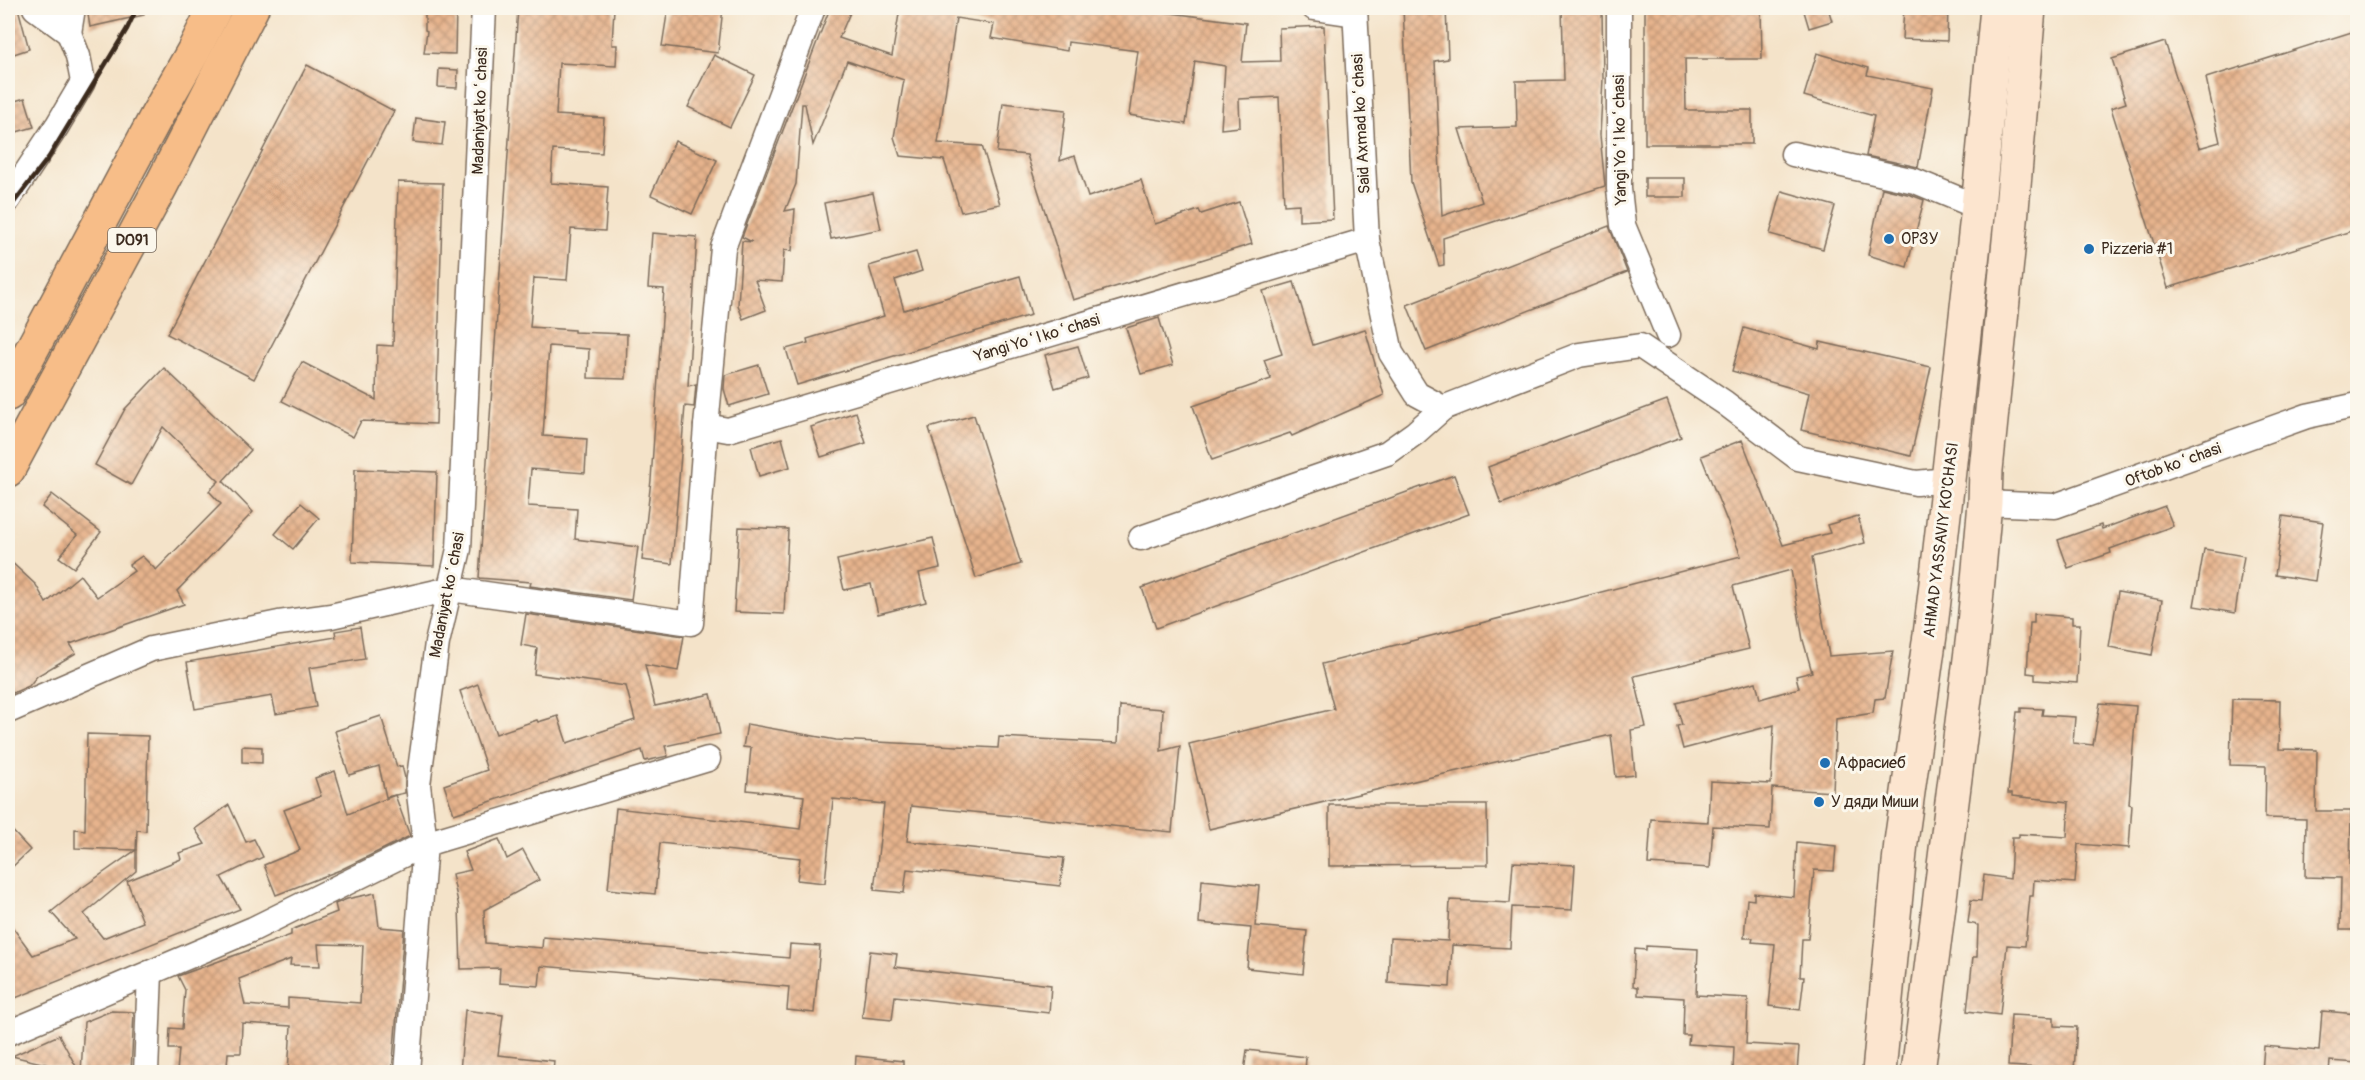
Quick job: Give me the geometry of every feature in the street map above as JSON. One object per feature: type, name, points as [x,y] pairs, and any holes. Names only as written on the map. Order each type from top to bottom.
[{"type":"highway","name":"D091","points":[[8,394],[215,8]]},
{"type":"highway","name":"D091","points":[[8,470],[161,186],[252,8]]},
{"type":"highway","points":[[193,52],[222,66]]},
{"type":"main road","name":"AHMAD YASSAVIY KO'CHASI","points":[[1879,1072],[1901,842],[1930,635],[1948,480],[1997,8]]},
{"type":"main road","points":[[1918,1072],[1973,635],[2029,8]]},
{"type":"street","points":[[35,8],[69,33]]},
{"type":"street","points":[[8,200],[51,135],[82,82],[78,56],[69,33],[73,8]]},
{"type":"street","name":"Madaniyat koʻchasi","points":[[407,1072],[424,844],[418,785],[437,643],[459,549],[484,8]]},
{"type":"street","points":[[8,711],[151,649],[279,623],[331,616],[450,590],[691,622],[723,248],[813,8]]},
{"type":"street","points":[[1314,8],[1355,11]]},
{"type":"street","name":"Yangi Yoʻl koʻchasi","points":[[1618,8],[1619,189],[1623,225],[1668,335]]},
{"type":"street","name":"Said Axmad koʻchasi","points":[[1355,11],[1367,240],[1390,353],[1417,394],[1443,408]]},
{"type":"street","points":[[1792,154],[1915,181],[1978,207]]},
{"type":"street","name":"Yangi Yoʻl koʻchasi","points":[[706,426],[728,430],[1367,240]]},
{"type":"street","points":[[1141,538],[1387,453],[1415,433],[1443,408],[1579,355],[1640,346],[1725,404],[1798,459],[1916,483],[1948,480]]},
{"type":"street","name":"Oftob koʻchasi","points":[[1985,503],[2055,506],[2307,416],[2358,405]]},
{"type":"street","points":[[8,1033],[253,929],[424,844],[708,759]]},
{"type":"street","points":[[146,1072],[150,973]]},
{"type":"building","points":[[8,8],[18,8],[29,49],[8,56]]},
{"type":"building","points":[[87,8],[143,8],[144,15],[90,27]]},
{"type":"building","points":[[425,8],[456,8],[455,54],[424,53],[427,31],[425,30]]},
{"type":"building","points":[[518,8],[614,8],[612,45],[617,45],[616,66],[559,63],[556,115],[604,118],[602,153],[553,150],[551,183],[608,187],[605,231],[571,229],[567,280],[534,278],[530,327],[574,330],[574,332],[627,334],[626,379],[588,378],[589,349],[549,346],[543,436],[587,439],[585,473],[531,469],[528,506],[577,509],[575,539],[638,547],[631,600],[530,586],[531,582],[479,578]]},
{"type":"building","points":[[668,8],[723,8],[718,53],[662,46]]},
{"type":"building","points":[[830,8],[852,8],[839,38],[892,56],[900,8],[1134,8],[1246,23],[1242,62],[1280,61],[1279,28],[1324,26],[1333,219],[1299,221],[1299,204],[1284,205],[1279,97],[1239,99],[1240,127],[1221,129],[1225,66],[1195,61],[1186,124],[1129,115],[1138,51],[1068,42],[1067,51],[991,38],[994,24],[956,18],[938,143],[982,146],[1000,204],[961,212],[944,160],[900,156],[894,137],[904,80],[847,61],[813,145],[805,104],[802,104],[796,184],[785,211],[795,209],[792,251],[784,250],[782,282],[755,280],[766,310],[743,319],[738,305],[742,241],[752,242],[742,237]]},
{"type":"building","points":[[1403,8],[1446,8],[1448,59],[1435,61],[1442,216],[1482,202],[1459,129],[1517,127],[1516,81],[1564,80],[1562,8],[1602,8],[1603,79],[1600,135],[1605,186],[1443,238],[1444,265],[1439,266],[1411,182]]},
{"type":"building","points":[[1645,8],[1761,8],[1762,59],[1685,59],[1686,110],[1752,110],[1752,144],[1645,144]]},
{"type":"building","points":[[1803,8],[1828,8],[1832,21],[1809,28]]},
{"type":"building","points":[[1904,8],[1948,8],[1947,41],[1902,39]]},
{"type":"building","points":[[2358,30],[2358,229],[2168,288],[2111,108],[2126,103],[2112,59],[2165,42],[2199,148],[2220,142],[2206,78]]},
{"type":"building","points":[[1817,53],[1869,68],[1867,75],[1933,88],[1918,167],[1866,156],[1874,116],[1804,96]]},
{"type":"building","points":[[714,55],[755,75],[730,127],[688,107]]},
{"type":"building","points":[[307,65],[394,111],[254,379],[167,334]]},
{"type":"building","points":[[439,69],[458,70],[457,88],[438,87]]},
{"type":"building","points":[[25,98],[34,127],[13,133],[8,118],[8,103]]},
{"type":"building","points":[[1003,103],[1066,110],[1060,161],[1075,156],[1088,197],[1141,180],[1155,224],[1199,210],[1201,214],[1239,202],[1252,244],[1073,300],[1027,155],[997,152]]},
{"type":"building","points":[[416,118],[445,122],[442,145],[413,142]]},
{"type":"building","points":[[675,141],[717,160],[692,214],[651,195]]},
{"type":"building","points":[[1645,178],[1685,178],[1685,197],[1645,197]]},
{"type":"building","points":[[398,182],[443,183],[436,424],[361,421],[353,437],[282,401],[302,362],[376,400],[377,345],[393,346]]},
{"type":"building","points":[[1882,188],[1924,200],[1907,267],[1868,255]]},
{"type":"building","points":[[1782,191],[1835,206],[1823,249],[1770,234]]},
{"type":"building","points":[[873,193],[881,229],[831,239],[824,203]]},
{"type":"building","points":[[1609,226],[1627,272],[1426,351],[1407,305]]},
{"type":"building","points":[[652,233],[697,237],[688,386],[696,384],[694,407],[685,406],[672,564],[642,560],[651,480],[664,289],[648,288]]},
{"type":"building","points":[[916,252],[922,271],[895,280],[904,310],[1020,276],[1031,315],[797,385],[786,349],[808,343],[807,339],[884,316],[869,266]]},
{"type":"building","points":[[1294,282],[1313,345],[1365,329],[1384,395],[1292,436],[1290,433],[1212,460],[1193,406],[1271,379],[1264,360],[1282,354],[1263,291]]},
{"type":"building","points":[[1159,318],[1173,365],[1141,374],[1126,328]]},
{"type":"building","points":[[1744,328],[1819,349],[1820,342],[1931,367],[1911,456],[1801,430],[1809,393],[1732,371]]},
{"type":"building","points":[[1078,346],[1088,378],[1055,388],[1045,355]]},
{"type":"building","points":[[759,365],[768,394],[729,406],[724,389],[725,375]]},
{"type":"building","points":[[164,368],[251,450],[223,481],[253,512],[177,591],[184,604],[70,644],[76,653],[37,676],[29,686],[8,695],[8,559],[36,585],[46,603],[80,575],[97,597],[134,571],[129,565],[142,556],[156,570],[221,504],[209,491],[219,481],[163,427],[131,485],[95,465],[125,409]]},
{"type":"building","points":[[1667,400],[1681,437],[1501,504],[1488,467]]},
{"type":"building","points":[[856,412],[866,443],[821,457],[811,427]]},
{"type":"building","points":[[974,415],[1021,564],[976,578],[929,428]]},
{"type":"building","points":[[782,438],[790,467],[759,476],[751,447]]},
{"type":"building","points":[[1742,440],[1783,545],[1830,533],[1827,525],[1858,516],[1865,543],[1812,557],[1829,656],[1893,651],[1885,698],[1875,699],[1873,713],[1836,719],[1833,792],[1772,788],[1770,829],[1713,826],[1710,868],[1648,864],[1651,819],[1708,822],[1710,781],[1771,784],[1774,725],[1683,749],[1677,726],[1682,725],[1676,703],[1756,682],[1760,699],[1799,688],[1796,676],[1812,672],[1803,640],[1791,570],[1733,586],[1749,649],[1634,676],[1646,727],[1631,730],[1635,775],[1616,777],[1611,735],[1209,829],[1189,744],[1334,709],[1322,664],[1741,556],[1701,456]]},
{"type":"building","points":[[355,469],[437,472],[434,566],[352,562]]},
{"type":"building","points":[[1454,475],[1469,514],[1156,628],[1142,588]]},
{"type":"building","points":[[52,494],[101,532],[74,568],[59,557],[77,535],[42,507]]},
{"type":"building","points":[[301,503],[319,518],[293,549],[275,534]]},
{"type":"building","points":[[2165,506],[2173,526],[2110,549],[2111,553],[2068,568],[2058,540],[2101,525],[2102,529]]},
{"type":"building","points":[[2283,516],[2323,522],[2315,581],[2275,575]]},
{"type":"building","points":[[739,527],[788,529],[784,614],[734,612]]},
{"type":"building","points":[[933,538],[940,568],[919,573],[926,602],[878,614],[871,584],[844,590],[837,560]]},
{"type":"building","points":[[2204,549],[2244,556],[2235,613],[2194,606]]},
{"type":"building","points":[[2118,592],[2162,600],[2152,655],[2109,647]]},
{"type":"building","points":[[526,614],[684,636],[678,671],[645,665],[655,706],[711,694],[720,734],[665,746],[668,756],[645,761],[642,750],[454,814],[444,785],[487,770],[460,691],[478,684],[496,734],[537,720],[538,722],[558,716],[567,743],[635,720],[626,686],[534,674],[537,648],[521,645]]},
{"type":"building","points":[[2034,614],[2072,617],[2072,624],[2080,624],[2077,683],[2035,680],[2035,674],[2027,673],[2030,623],[2034,623]]},
{"type":"building","points":[[360,627],[365,659],[309,668],[316,707],[276,714],[272,696],[195,709],[187,662],[336,637],[335,631]]},
{"type":"building","points":[[2232,699],[2280,700],[2279,749],[2317,750],[2316,811],[2351,811],[2350,872],[2358,872],[2358,930],[2340,930],[2341,878],[2305,877],[2306,819],[2265,818],[2266,766],[2230,765]]},
{"type":"building","points":[[2100,703],[2136,706],[2129,804],[2132,805],[2129,848],[2078,844],[2075,883],[2034,880],[2033,896],[2030,896],[2025,946],[2007,945],[2000,1015],[1967,1011],[1973,957],[1977,957],[1978,925],[1968,923],[1971,900],[1981,901],[1984,875],[2010,879],[2012,837],[2019,837],[2019,834],[2067,837],[2069,802],[2012,796],[2012,793],[2008,793],[2017,712],[2021,712],[2021,708],[2043,709],[2042,715],[2075,717],[2073,743],[2093,745]]},
{"type":"building","points":[[1120,706],[1163,709],[1161,751],[1180,746],[1172,832],[911,806],[907,841],[1064,858],[1060,886],[907,869],[904,893],[874,890],[884,804],[833,799],[825,883],[797,880],[800,858],[660,843],[655,894],[608,889],[616,808],[800,829],[804,796],[747,790],[751,748],[743,747],[747,724],[836,740],[998,748],[999,737],[1118,743]]},
{"type":"building","points":[[381,716],[397,767],[402,766],[405,778],[405,793],[386,797],[379,766],[349,775],[335,731]]},
{"type":"building","points":[[87,734],[148,736],[146,831],[137,830],[136,850],[75,848],[75,829],[85,830]]},
{"type":"building","points":[[242,746],[262,747],[262,763],[242,762]]},
{"type":"building","points":[[335,771],[348,814],[395,795],[410,836],[340,870],[276,895],[264,865],[300,850],[284,810],[321,796],[315,778]]},
{"type":"building","points":[[229,805],[246,842],[254,839],[263,857],[221,877],[240,909],[8,1001],[8,921],[33,955],[75,939],[51,912],[136,850],[136,871],[84,914],[103,938],[143,922],[127,881],[181,859],[179,853],[205,844],[195,829]]},
{"type":"building","points":[[1329,805],[1487,805],[1488,865],[1329,866]]},
{"type":"building","points":[[8,826],[30,850],[8,871]]},
{"type":"building","points":[[499,839],[507,859],[523,850],[539,880],[484,910],[485,943],[542,948],[543,937],[789,958],[790,944],[820,946],[814,1013],[787,1010],[789,987],[541,966],[539,986],[499,983],[500,968],[461,969],[459,907],[452,874],[471,870],[464,852]]},
{"type":"building","points":[[1797,842],[1836,846],[1834,871],[1814,870],[1808,939],[1802,939],[1800,977],[1804,977],[1800,1010],[1769,1006],[1775,944],[1752,942],[1753,938],[1744,938],[1747,899],[1754,900],[1754,893],[1794,897]]},
{"type":"building","points":[[1513,862],[1575,865],[1572,910],[1512,907],[1510,948],[1452,945],[1450,987],[1388,983],[1390,938],[1448,941],[1450,900],[1510,903]]},
{"type":"building","points":[[1202,880],[1259,886],[1255,926],[1307,931],[1303,974],[1247,968],[1251,928],[1199,923]]},
{"type":"building","points":[[375,893],[379,927],[404,929],[392,1072],[288,1072],[291,1026],[242,1023],[241,1053],[228,1053],[227,1067],[219,1066],[219,1072],[177,1072],[179,1049],[169,1049],[170,1028],[182,1029],[185,990],[178,976],[291,935],[291,930],[337,912],[335,904]],"holes":[[[318,944],[363,945],[360,1003],[288,998],[288,1008],[245,1005],[239,979],[291,959],[290,965],[320,966]]]},
{"type":"building","points":[[1646,946],[1698,949],[1696,995],[1748,998],[1746,1044],[1799,1047],[1797,1072],[1733,1072],[1734,1047],[1688,1044],[1689,1035],[1683,1035],[1684,998],[1638,995],[1638,987],[1633,986],[1635,949],[1646,950]]},
{"type":"building","points":[[870,951],[897,954],[895,967],[1051,985],[1049,1013],[895,996],[892,1020],[862,1017]]},
{"type":"building","points":[[465,1010],[503,1015],[498,1055],[554,1061],[553,1072],[460,1072]]},
{"type":"building","points":[[111,1011],[134,1012],[131,1072],[81,1072],[84,1022]]},
{"type":"building","points":[[2322,1011],[2358,1014],[2358,1063],[2330,1061],[2329,1072],[2262,1072],[2264,1046],[2319,1051]]},
{"type":"building","points":[[2011,1015],[2054,1017],[2054,1026],[2077,1027],[2074,1070],[2008,1066]]},
{"type":"building","points":[[59,1035],[79,1072],[12,1056]]},
{"type":"building","points":[[1247,1050],[1306,1057],[1305,1072],[1244,1072]]},
{"type":"building","points":[[856,1056],[903,1061],[903,1072],[855,1072]]},
{"type":"railway","points":[[8,210],[49,157],[127,29],[137,8]]},
{"type":"place","name":"ОРЗУ","points":[[1889,239]]},
{"type":"place","name":"Pizzeria #1","points":[[2089,249]]},
{"type":"place","name":"Афрасиеб","points":[[1825,763]]},
{"type":"place","name":"У дяди Миши","points":[[1819,802]]}]
